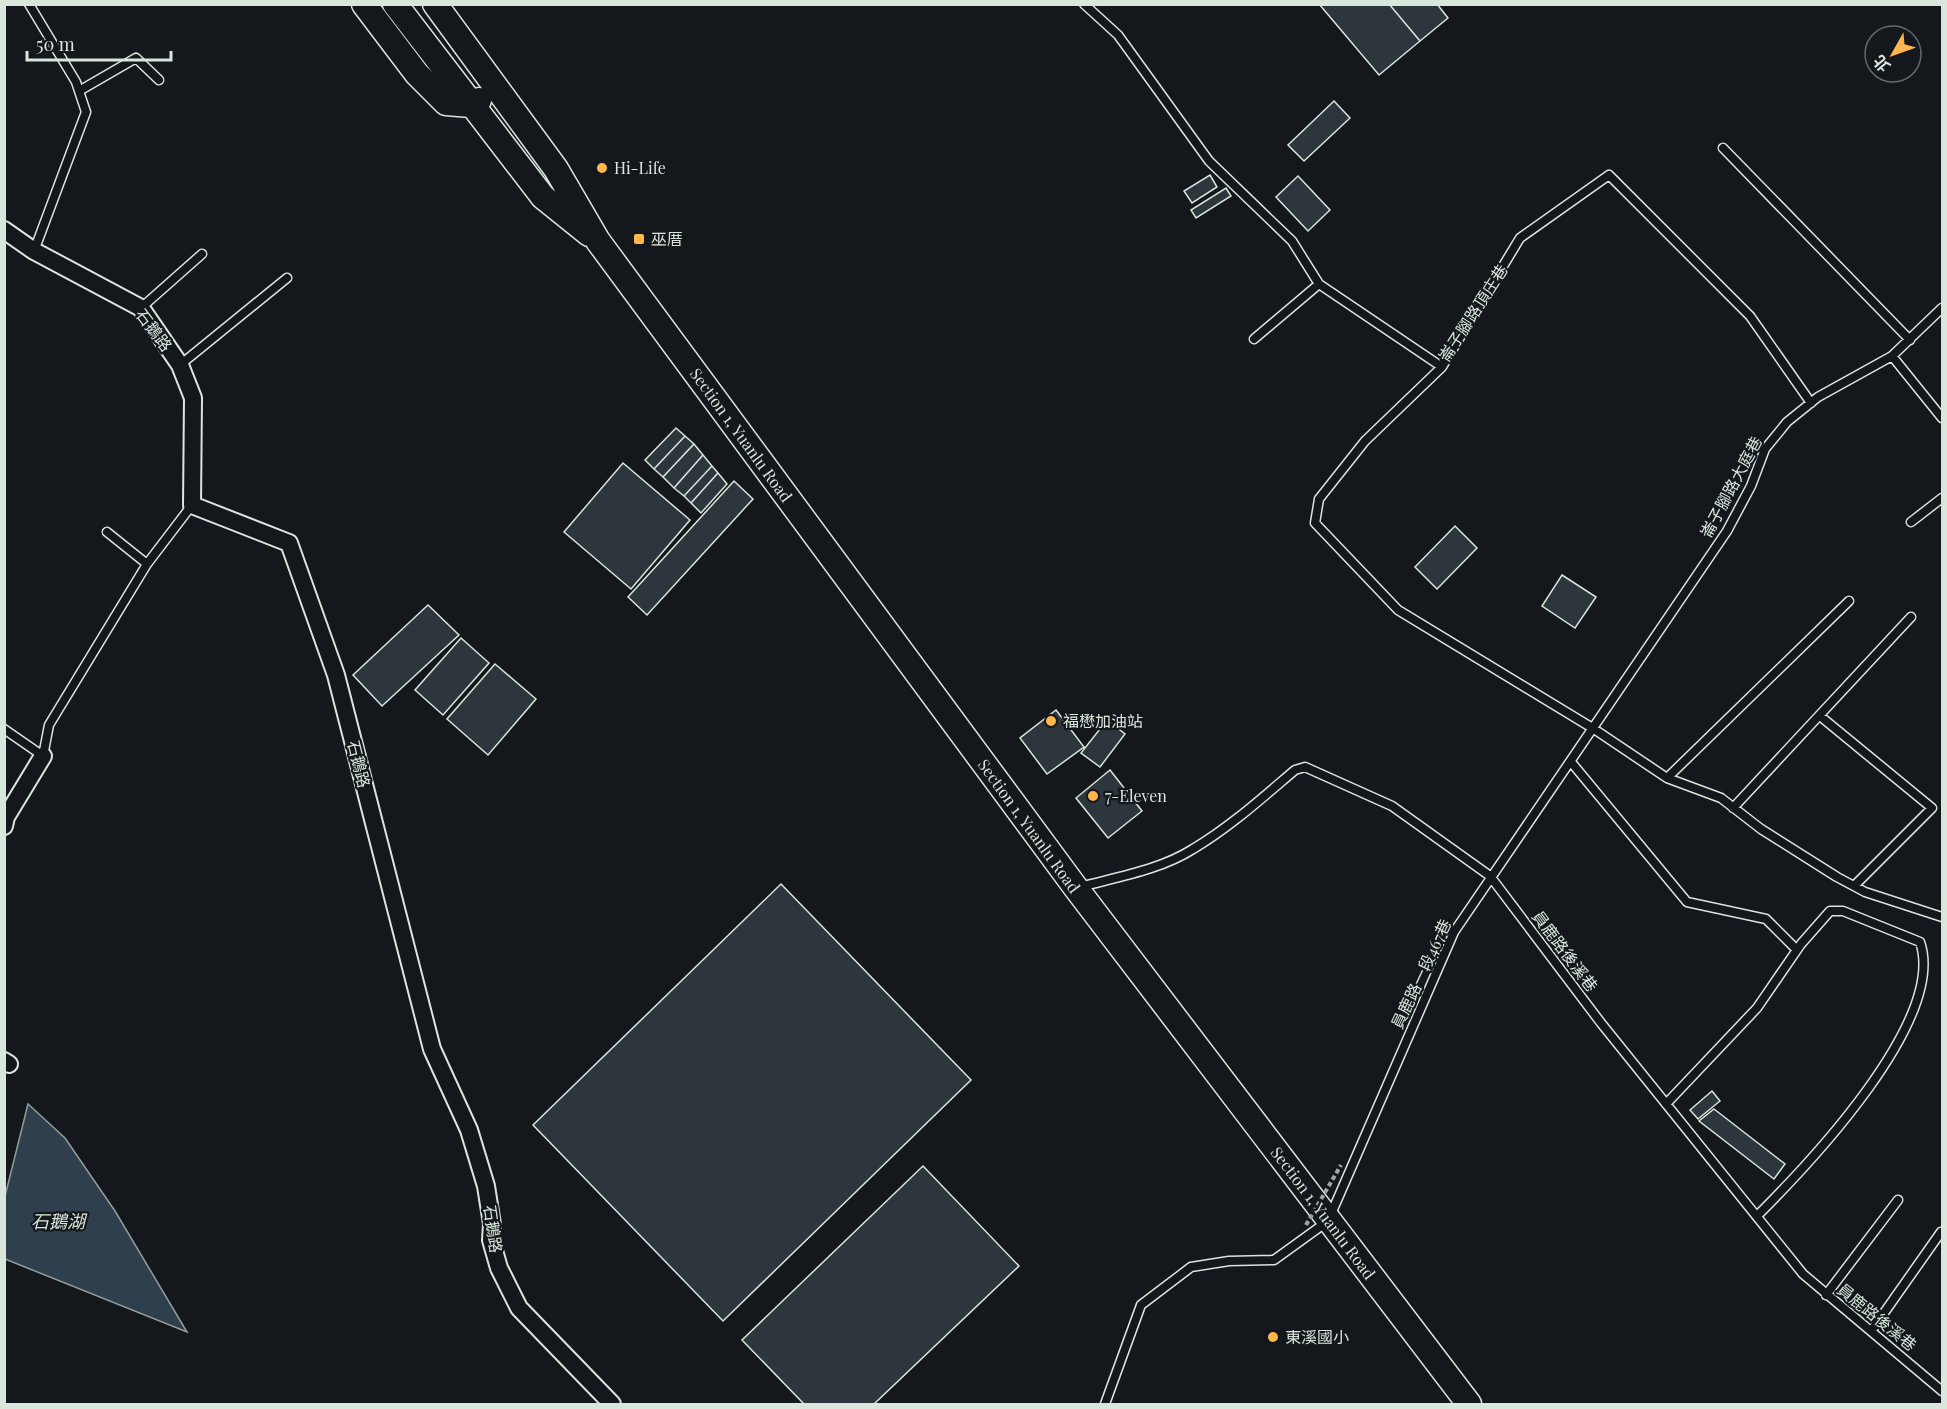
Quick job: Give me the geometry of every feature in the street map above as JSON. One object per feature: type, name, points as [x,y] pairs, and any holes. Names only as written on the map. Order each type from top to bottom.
[{"type":"main road","points":[[364,4],[417,74],[446,103],[471,105],[498,89],[478,39],[455,4]]},
{"type":"main road","name":"Section 1, Yuanlu Road","points":[[395,4],[543,197],[598,241]]},
{"type":"main road","name":"Section 1, Yuanlu Road","points":[[435,4],[556,170],[598,241],[1076,888],[1317,1223],[1469,1404]]},
{"type":"street","name":"石鵝路","points":[[4,230],[34,251],[141,308],[180,365],[193,398],[192,505],[289,543],[336,675],[432,1049],[469,1130],[486,1186],[492,1224],[491,1240],[500,1268],[519,1308],[612,1404]]},
{"type":"street","points":[[4,826],[6,817],[43,756]]},
{"type":"lane","points":[[29,4],[76,82],[86,112],[34,251]]},
{"type":"lane","name":"崙子腳路頂庄巷","points":[[1084,4],[1118,35],[1209,161],[1292,241],[1318,284],[1442,367],[1520,238],[1609,174],[1750,316],[1811,402]]},
{"type":"lane","points":[[80,91],[136,58],[159,80]]},
{"type":"lane","points":[[1723,148],[1910,340]]},
{"type":"lane","points":[[141,308],[202,254]]},
{"type":"lane","points":[[180,365],[287,278]]},
{"type":"lane","points":[[1254,339],[1318,284]]},
{"type":"lane","name":"崙子腳路大庭巷","points":[[1594,729],[1727,531],[1751,486],[1765,449],[1787,422],[1811,402],[1892,356],[1942,308]]},
{"type":"lane","points":[[1892,356],[1942,418]]},
{"type":"lane","points":[[1442,367],[1365,441],[1319,499],[1316,523],[1398,610],[1594,729],[1668,778],[1721,798],[1761,829],[1854,886],[1942,917]]},
{"type":"lane","points":[[1911,522],[1942,498]]},
{"type":"lane","points":[[4,729],[43,756],[49,725],[147,564],[192,505]]},
{"type":"lane","points":[[107,532],[147,564]]},
{"type":"lane","points":[[1668,778],[1849,601]]},
{"type":"lane","points":[[1733,808],[1911,617]]},
{"type":"lane","points":[[1820,716],[1932,808],[1854,886]]},
{"type":"lane","name":"員鹿路一段467巷","points":[[1317,1223],[1454,932],[1490,876],[1594,729]]},
{"type":"lane","points":[[1571,762],[1687,903],[1766,919],[1797,950]]},
{"type":"lane","name":"員鹿路後溪巷","points":[[1076,888],[1149,868],[1192,850],[1244,813],[1295,770],[1305,767],[1392,806],[1490,876],[1601,1023],[1803,1274],[1942,1391]]},
{"type":"lane","points":[[1666,1104],[1757,1008],[1797,950],[1830,911],[1843,911],[1920,942],[1928,956],[1928,981],[1908,1037],[1876,1087],[1819,1153],[1757,1216]]},
{"type":"lane","points":[[1826,1295],[1898,1200]]},
{"type":"lane","points":[[1105,1404],[1141,1305],[1191,1268],[1229,1261],[1274,1260],[1317,1223]]},
{"type":"lane","points":[[1872,1330],[1941,1232]]},
{"type":"path","points":[[1317,1223],[1341,1165]]},
{"type":"water","name":"石鵝湖","points":[[28,1104],[65,1138],[115,1211],[187,1332],[5,1259],[5,1196]]},
{"type":"building","points":[[1319,4],[1389,4],[1420,41],[1379,75]]},
{"type":"building","points":[[1389,4],[1437,4],[1448,18],[1420,41]]},
{"type":"building","points":[[1334,101],[1350,118],[1304,161],[1288,145]]},
{"type":"building","points":[[1210,175],[1217,187],[1192,203],[1184,191]]},
{"type":"building","points":[[1298,176],[1330,210],[1308,231],[1276,197]]},
{"type":"building","points":[[1226,188],[1231,196],[1196,218],[1191,210]]},
{"type":"building","points":[[676,428],[685,436],[654,469],[645,460]]},
{"type":"building","points":[[685,436],[694,444],[663,477],[654,469]]},
{"type":"building","points":[[694,444],[703,455],[674,488],[663,477]]},
{"type":"building","points":[[703,455],[712,466],[684,496],[674,488]]},
{"type":"building","points":[[623,463],[690,520],[631,589],[564,532]]},
{"type":"building","points":[[712,466],[718,473],[691,503],[684,496]]},
{"type":"building","points":[[718,473],[727,484],[701,513],[691,503]]},
{"type":"building","points":[[734,481],[753,499],[647,615],[628,597]]},
{"type":"building","points":[[1455,526],[1477,548],[1437,589],[1415,567]]},
{"type":"building","points":[[1562,575],[1596,597],[1575,628],[1542,606]]},
{"type":"building","points":[[428,605],[459,635],[382,706],[353,675]]},
{"type":"building","points":[[461,638],[489,663],[443,715],[415,690]]},
{"type":"building","points":[[495,664],[536,699],[488,755],[447,719]]},
{"type":"building","points":[[1056,710],[1084,747],[1047,774],[1020,738]]},
{"type":"building","points":[[1107,720],[1125,734],[1100,767],[1081,753]]},
{"type":"building","points":[[1110,770],[1142,811],[1108,838],[1076,798]]},
{"type":"building","points":[[781,884],[971,1080],[723,1321],[533,1125]]},
{"type":"building","points":[[1712,1091],[1720,1101],[1698,1119],[1690,1110]]},
{"type":"building","points":[[1714,1109],[1785,1164],[1774,1179],[1699,1121]]},
{"type":"building","points":[[923,1166],[1019,1266],[874,1404],[804,1404],[742,1340]]},
{"type":"place","name":"Hi-Life","points":[[602,168]]},
{"type":"place","name":"巫厝","points":[[639,239]]},
{"type":"place","name":"福懋加油站","points":[[1051,721]]},
{"type":"place","name":"7-Eleven","points":[[1093,796]]},
{"type":"place","name":"東溪國小","points":[[1273,1337]]}]
